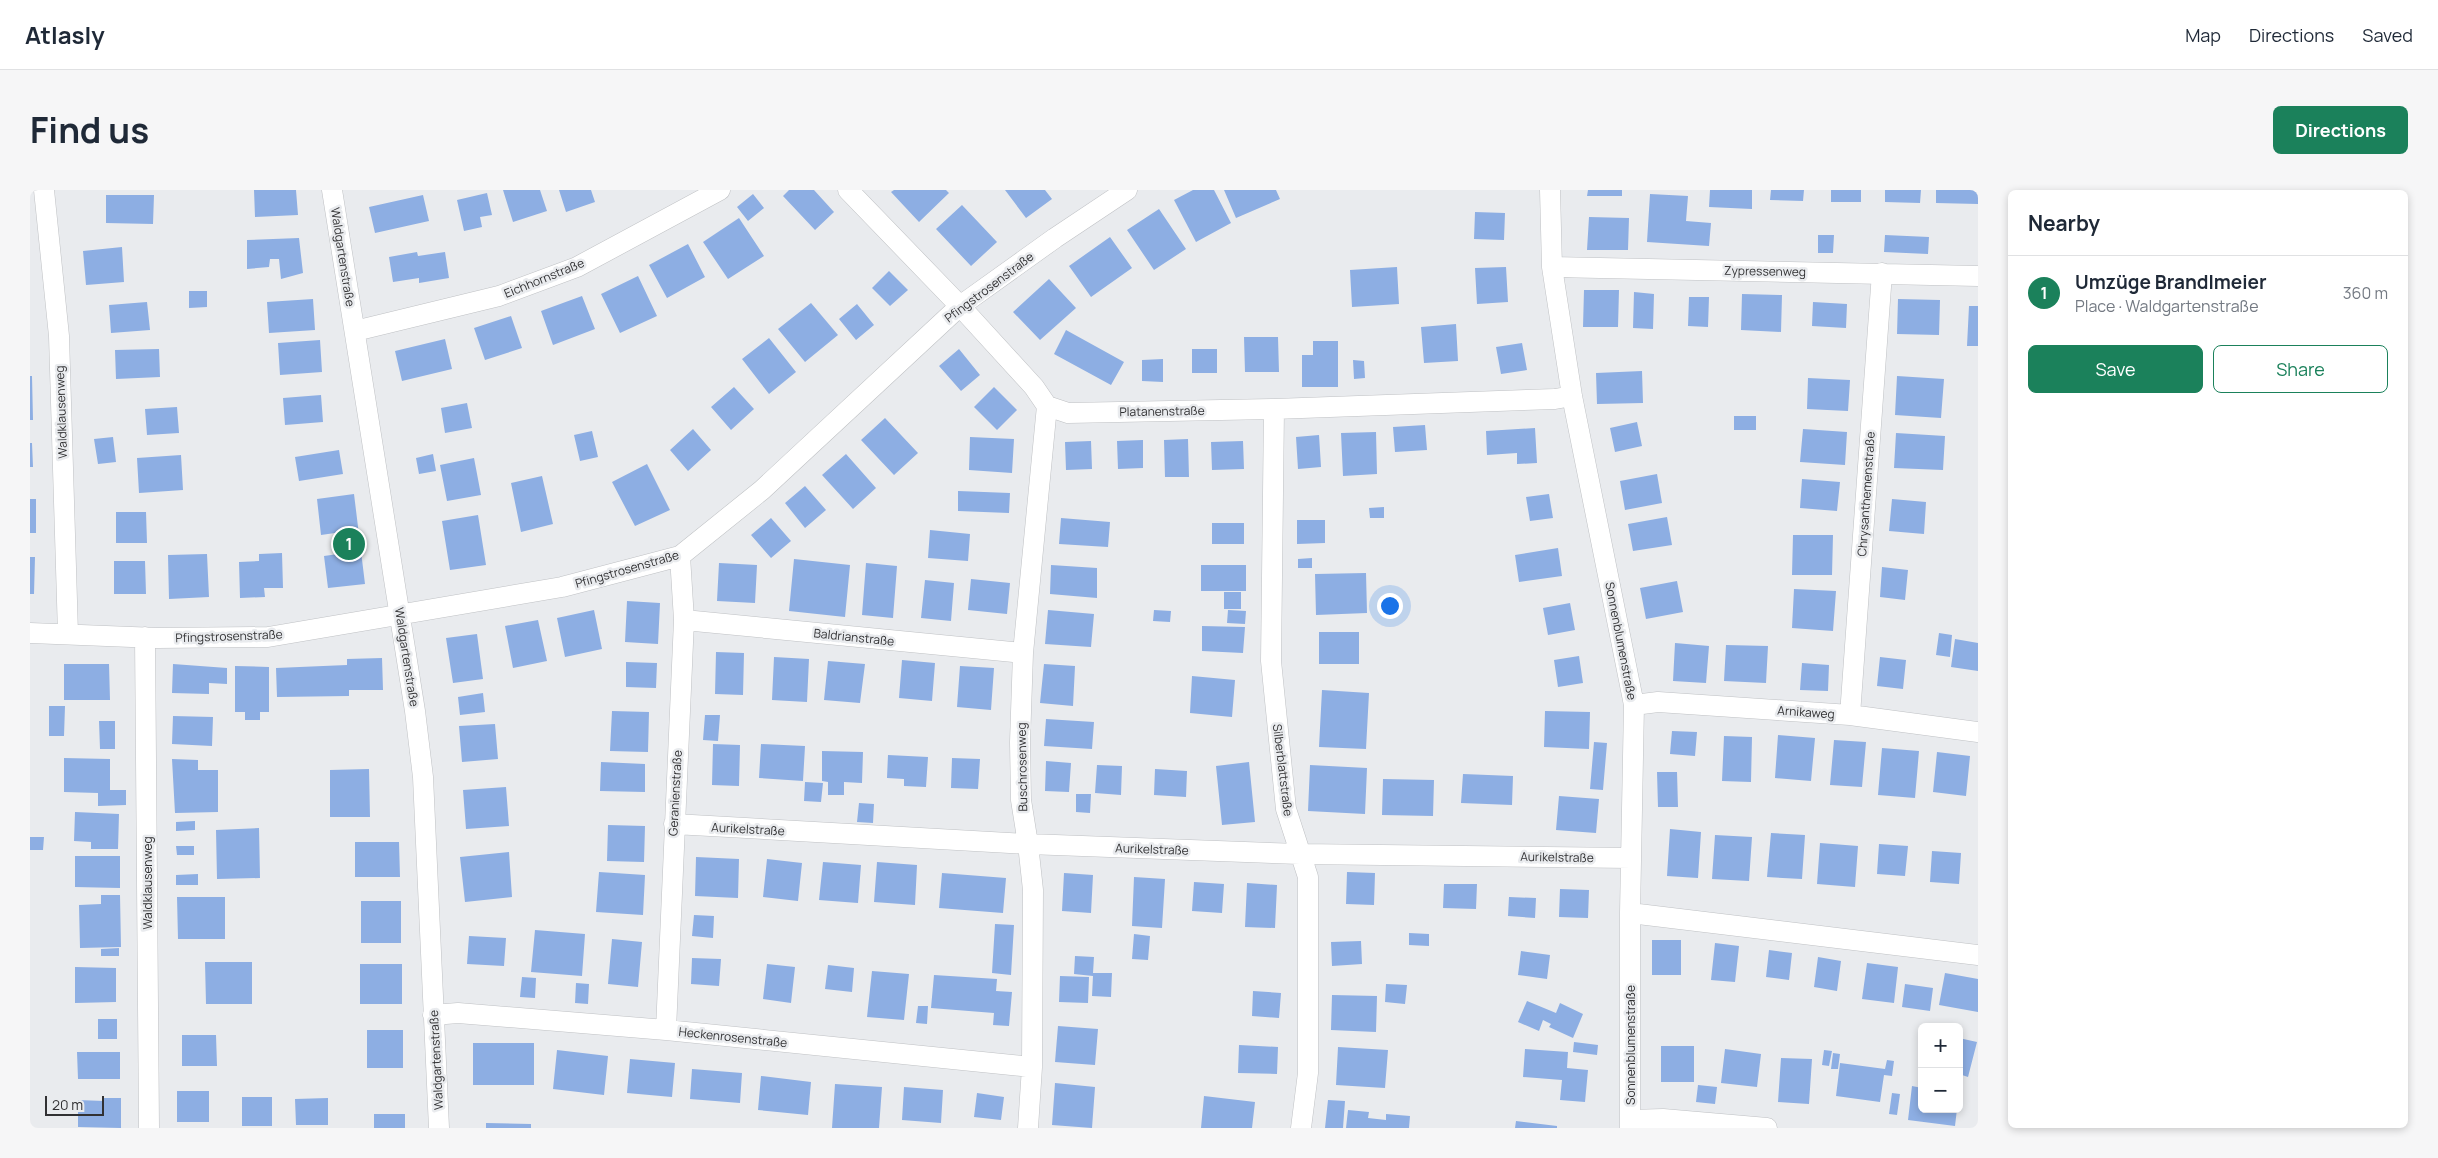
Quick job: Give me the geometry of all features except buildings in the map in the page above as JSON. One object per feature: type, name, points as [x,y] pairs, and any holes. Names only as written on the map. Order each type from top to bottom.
[{"type":"street","name":"Waldklausenweg","points":[[44,190],[59,336],[68,634]]},
{"type":"street","name":"Waldgartenstraße","points":[[332,190],[401,616],[423,777],[439,1128]]},
{"type":"street","name":"Eichhornstraße","points":[[355,330],[499,296],[568,270],[720,190]]},
{"type":"street","points":[[848,190],[960,306],[1034,387],[1047,406]]},
{"type":"street","name":"Pfingstrosenstraße","points":[[30,633],[145,637],[268,637],[401,616],[562,587],[680,556],[762,490],[960,306],[1055,238],[1127,190]]},
{"type":"street","name":"Sonnenblumenstraße","points":[[1550,190],[1552,267],[1572,396],[1634,705],[1630,913],[1630,1124]]},
{"type":"street","name":"Zypressenweg","points":[[1552,267],[1978,276]]},
{"type":"street","name":"Chrysanthemenstraße","points":[[1850,715],[1882,273]]},
{"type":"street","name":"Platanenstraße","points":[[1047,406],[1068,413],[1274,409],[1572,396]]},
{"type":"street","name":"Buschrosenweg","points":[[1028,1128],[1032,1067],[1033,900],[1028,844],[1021,800],[1023,653],[1047,406]]},
{"type":"street","name":"Silberblattstraße","points":[[1274,409],[1271,661],[1286,809],[1308,877],[1308,1073],[1301,1128]]},
{"type":"street","name":"Geranienstraße","points":[[666,1030],[684,620],[680,556]]},
{"type":"street","name":"Baldrianstraße","points":[[684,620],[1023,653]]},
{"type":"street","name":"Waldklausenweg","points":[[145,637],[149,1128]]},
{"type":"street","name":"Arnikaweg","points":[[1634,705],[1658,702],[1850,715],[1978,732]]},
{"type":"street","name":"Aurikelstraße","points":[[674,824],[1028,844],[1300,854],[1631,858]]},
{"type":"street","points":[[1630,913],[1978,956]]},
{"type":"street","name":"Heckenrosenstraße","points":[[433,1015],[458,1013],[666,1030],[1032,1067]]},
{"type":"street","points":[[1630,1124],[1663,1119],[1767,1128]]},
{"type":"place","name":"Umzüge Brandlmeier","points":[[349,544]]}]
